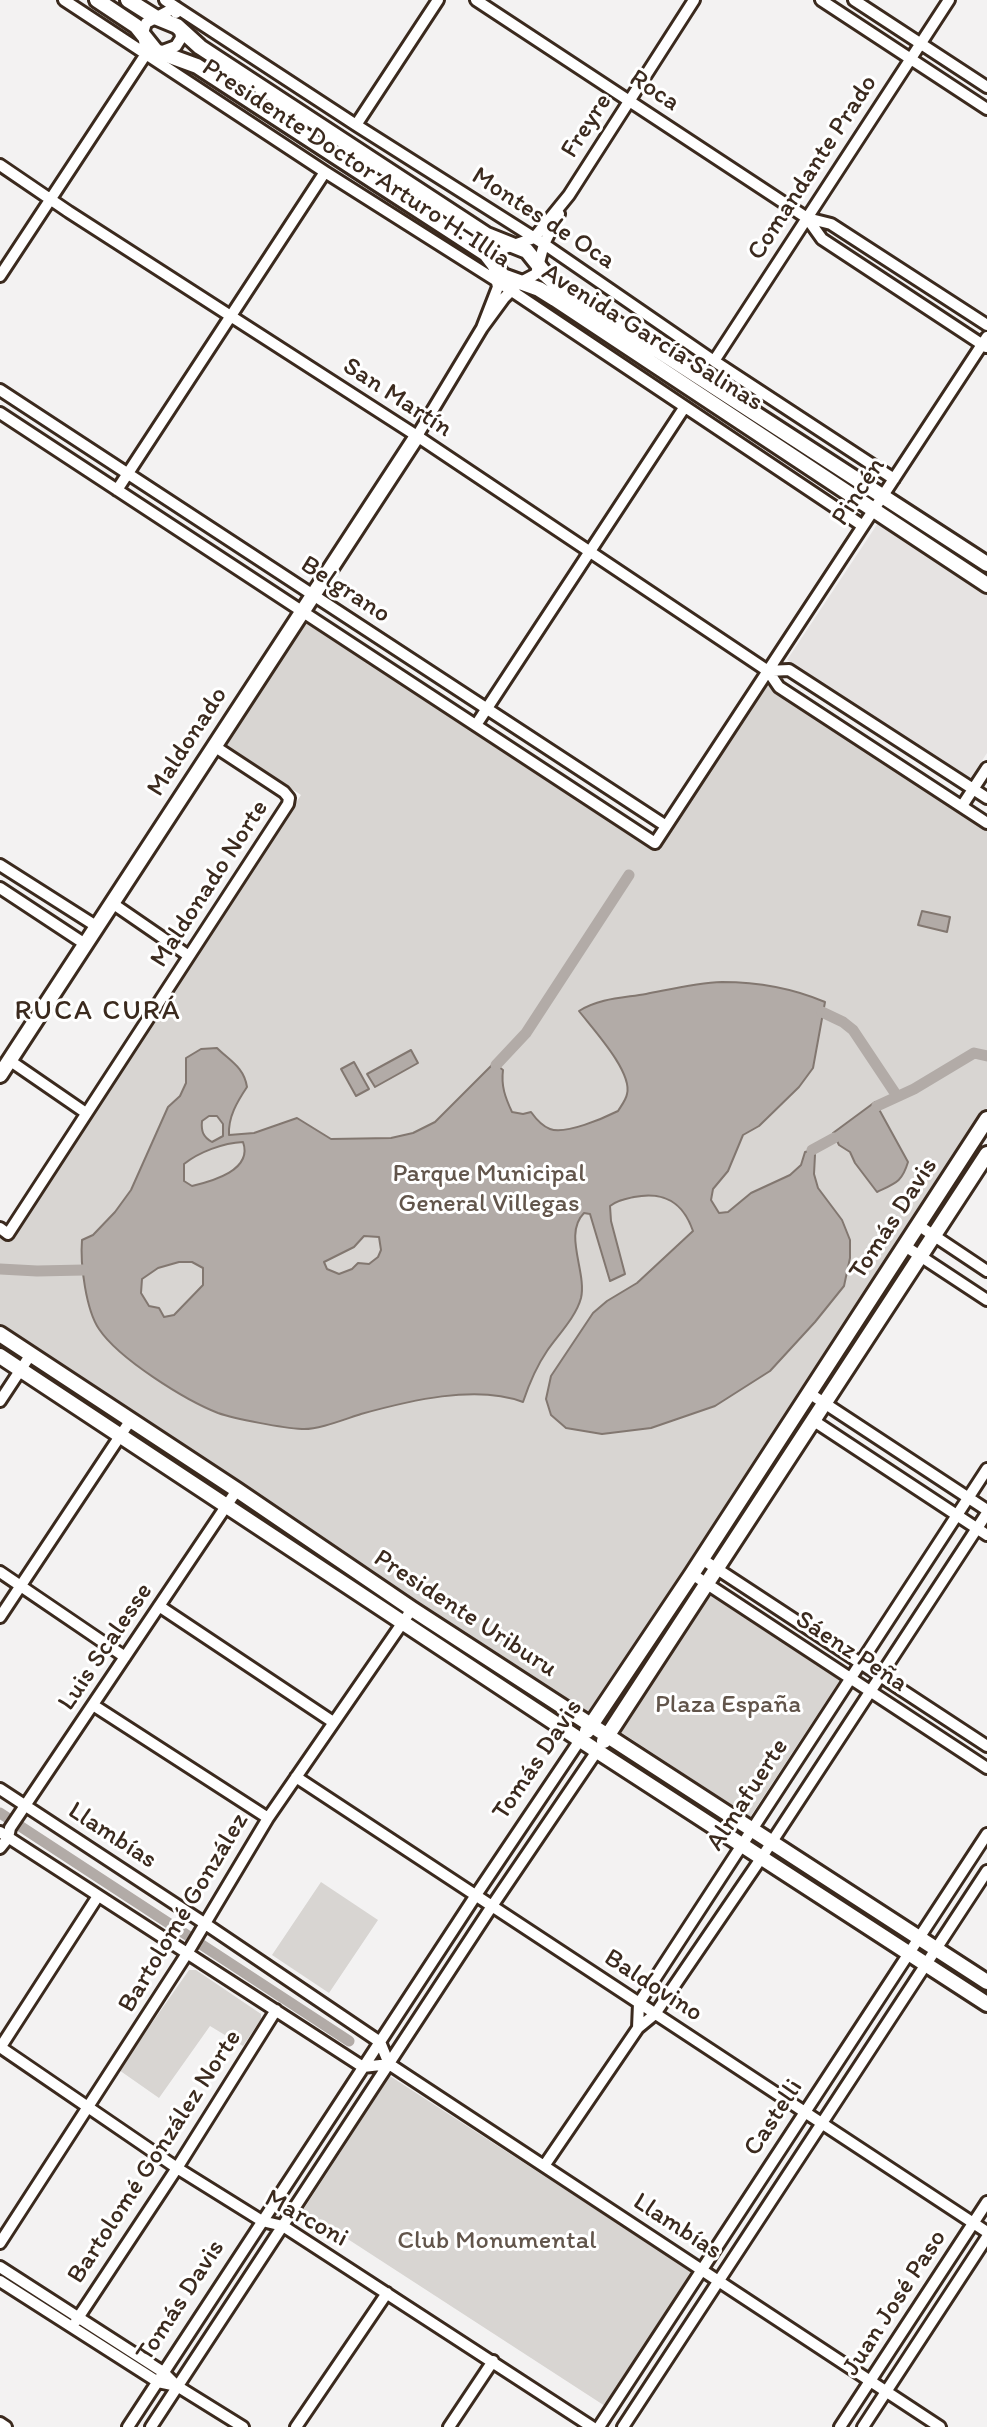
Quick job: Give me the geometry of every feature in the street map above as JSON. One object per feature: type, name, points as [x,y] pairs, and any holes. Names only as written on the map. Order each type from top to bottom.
[{"type":"street","name":"Presidente Doctor Arturo H. Illia","points":[[64,0],[152,53],[325,172],[497,281],[515,286],[684,408],[863,526]]},
{"type":"street","name":"Avenida García Salinas","points":[[97,0],[136,26],[151,45],[152,53],[197,66],[486,254],[515,286],[534,287],[555,299],[987,585]]},
{"type":"street","name":"Avenida García Salinas","points":[[128,0],[180,28],[200,47],[487,235],[527,251],[557,285],[987,564]]},
{"type":"street","name":"Montes de Oca","points":[[165,0],[179,4],[356,125],[539,241],[894,479]]},
{"type":"street","points":[[356,125],[438,0]]},
{"type":"street","name":"Roca","points":[[476,0],[807,218],[831,224],[987,325]]},
{"type":"street","name":"Freyre","points":[[539,267],[539,241],[694,0]]},
{"type":"street","points":[[821,0],[987,109]]},
{"type":"street","points":[[854,0],[987,87]]},
{"type":"street","name":"Comandante Prado","points":[[714,361],[949,0]]},
{"type":"street","points":[[143,33],[146,23],[171,12],[179,4]]},
{"type":"street","points":[[0,276],[152,53],[176,46],[181,38],[179,4]]},
{"type":"street","name":"San Martín","points":[[0,165],[590,551],[768,671],[779,687],[987,823]]},
{"type":"street","points":[[117,490],[325,172]]},
{"type":"street","name":"Roca","points":[[807,218],[822,239],[985,343]]},
{"type":"street","points":[[482,328],[498,287],[494,261],[500,252],[539,241]]},
{"type":"street","points":[[417,436],[482,328],[515,286],[533,278],[539,267]]},
{"type":"street","name":"Pincén","points":[[768,671],[985,343]]},
{"type":"street","name":"Belgrano","points":[[0,390],[666,826],[655,843],[0,413]]},
{"type":"street","points":[[476,725],[684,408]]},
{"type":"street","name":"Maldonado","points":[[0,1075],[417,436]]},
{"type":"street","name":"San Martín","points":[[768,671],[789,670],[987,798]]},
{"type":"street","points":[[666,826],[768,671]]},
{"type":"street","name":"Maldonado Norte","points":[[4,1231],[86,1113],[289,798],[214,746]]},
{"type":"street","points":[[962,806],[987,768]]},
{"type":"street","points":[[2,870],[96,926]]},
{"type":"street","points":[[0,888],[85,944]]},
{"type":"street","points":[[112,903],[189,956]]},
{"type":"street","points":[[9,1060],[86,1113]]},
{"type":"street","name":"Tomás Davis","points":[[128,2427],[476,1895],[702,1559],[987,1119]]},
{"type":"street","name":"Tomás Davis","points":[[151,2427],[492,1906],[718,1569],[987,1154]]},
{"type":"street","points":[[918,1225],[987,1271]]},
{"type":"street","points":[[905,1246],[987,1300]]},
{"type":"street","name":"Presidente Uriburu","points":[[0,1334],[412,1609],[987,1982]]},
{"type":"street","points":[[0,1401],[31,1354]]},
{"type":"street","name":"Presidente Uriburu","points":[[0,1356],[580,1740],[987,2004]]},
{"type":"street","points":[[809,1393],[987,1511]]},
{"type":"street","points":[[0,1617],[130,1421]]},
{"type":"street","points":[[814,1421],[987,1535]]},
{"type":"street","name":"Almafuerte","points":[[639,2003],[987,1469]]},
{"type":"street","name":"Luis Scalesse","points":[[0,1848],[4,1832],[23,1811],[237,1490]]},
{"type":"street","name":"Almafuerte","points":[[544,2166],[638,2028],[655,2014],[762,1857],[987,1511]]},
{"type":"street","name":"Sáenz Peña","points":[[702,1559],[987,1746]]},
{"type":"street","points":[[0,1572],[125,1657]]},
{"type":"street","name":"Sáenz Peña","points":[[692,1574],[987,1768]]},
{"type":"street","points":[[159,1606],[333,1722]]},
{"type":"street","name":"Bartolomé González","points":[[0,2243],[190,1948],[268,1818],[412,1609]]},
{"type":"street","points":[[93,1705],[268,1818]]},
{"type":"street","name":"Baldovino","points":[[296,1777],[974,2223],[987,2235]]},
{"type":"street","name":"Llambías","points":[[0,1789],[23,1811],[380,2042]]},
{"type":"street","points":[[4,1832],[98,1896],[190,1948],[363,2067],[389,2064],[380,2042]]},
{"type":"street","name":"Castelli","points":[[599,2427],[987,1834]]},
{"type":"street","name":"Castelli","points":[[623,2427],[987,1871]]},
{"type":"street","points":[[0,2047],[98,1896]]},
{"type":"street","points":[[638,2028],[639,2003]]},
{"type":"street","name":"Bartolomé González Norte","points":[[72,2327],[276,2010]]},
{"type":"street","name":"Marconi","points":[[0,2047],[177,2168],[262,2221],[283,2226],[592,2427]]},
{"type":"street","name":"Llambías","points":[[389,2064],[940,2427]]},
{"type":"street","name":"Juan José Paso","points":[[840,2427],[987,2202]]},
{"type":"street","name":"Juan José Paso","points":[[863,2427],[987,2235]]},
{"type":"street","points":[[0,2267],[79,2317],[160,2377]]},
{"type":"street","points":[[0,2281],[243,2427]]},
{"type":"street","points":[[296,2427],[387,2293]]},
{"type":"street","points":[[449,2427],[493,2361]]},
{"type":"street","points":[[0,2423],[6,2427]]},
{"type":"shaded area","points":[[878,523],[987,594],[987,753],[970,779],[787,660]]},
{"type":"shaded area","points":[[922,911],[950,917],[947,932],[918,925]]},
{"type":"shaded area","points":[[722,982],[775,987],[825,1002],[813,1068],[799,1087],[759,1126],[743,1135],[728,1171],[713,1189],[711,1200],[719,1213],[728,1212],[751,1193],[790,1175],[801,1165],[805,1152],[812,1150],[818,1188],[842,1220],[850,1240],[850,1258],[844,1286],[815,1322],[770,1371],[715,1406],[651,1428],[602,1434],[566,1428],[551,1415],[546,1399],[551,1376],[593,1313],[637,1283],[693,1231],[678,1206],[663,1197],[628,1198],[610,1206],[625,1274],[610,1281],[590,1214],[584,1213],[578,1222],[575,1242],[582,1288],[579,1305],[539,1363],[523,1402],[484,1394],[463,1394],[380,1409],[316,1428],[272,1425],[218,1413],[188,1399],[121,1353],[94,1321],[85,1286],[82,1240],[93,1235],[131,1190],[168,1107],[180,1096],[186,1083],[186,1058],[201,1049],[217,1048],[236,1065],[245,1080],[247,1087],[232,1116],[229,1135],[254,1133],[297,1118],[331,1139],[391,1138],[413,1133],[435,1122],[494,1063],[503,1070],[504,1091],[512,1112],[531,1112],[547,1128],[565,1130],[618,1111],[627,1094],[624,1074],[618,1063],[579,1011],[612,999]],"holes":[[[209,1116],[217,1116],[223,1124],[223,1136],[212,1142],[209,1140],[203,1133],[202,1121]],[[243,1142],[245,1152],[237,1167],[229,1173],[192,1186],[184,1181],[184,1164],[204,1152]],[[364,1236],[379,1237],[381,1250],[369,1264],[358,1263],[339,1274],[327,1269],[324,1262],[354,1247]],[[179,1262],[192,1262],[203,1268],[203,1285],[174,1315],[164,1317],[159,1308],[149,1306],[141,1293],[142,1279],[158,1268]]]},
{"type":"shaded area","points":[[411,1050],[418,1063],[375,1087],[367,1074]]},
{"type":"shaded area","points":[[354,1062],[369,1089],[356,1096],[341,1069]]},
{"type":"shaded area","points":[[875,1102],[908,1162],[897,1181],[877,1192],[833,1133]]},
{"type":"green space","name":"Parque Municipal General Villegas","points":[[304,617],[656,848],[765,684],[987,827],[987,1108],[590,1718],[0,1325],[0,1237],[8,1242],[301,795],[222,743]]},
{"type":"green space","name":"Plaza España","points":[[706,1593],[840,1680],[750,1817],[616,1729]]},
{"type":"green space","points":[[321,1882],[378,1920],[329,1993],[272,1955]]},
{"type":"green space","points":[[189,1970],[196,1970],[261,2014],[261,2019],[243,2046],[210,2026],[159,2098],[119,2070]]},
{"type":"green space","name":"Club Monumental","points":[[390,2076],[692,2272],[605,2406],[303,2210]]},
{"type":"waterway","points":[[496,1065],[526,1033],[629,875]]},
{"type":"waterway","points":[[822,1012],[853,1030],[897,1096]]},
{"type":"waterway","points":[[877,1106],[914,1089],[974,1053],[987,1056]]},
{"type":"waterway","points":[[812,1150],[834,1138]]},
{"type":"waterway","points":[[0,1269],[84,1270]]},
{"type":"waterway","points":[[0,1813],[349,2041]]},
{"type":"district","name":"RUCA CURÁ","points":[[98,1012]]}]
